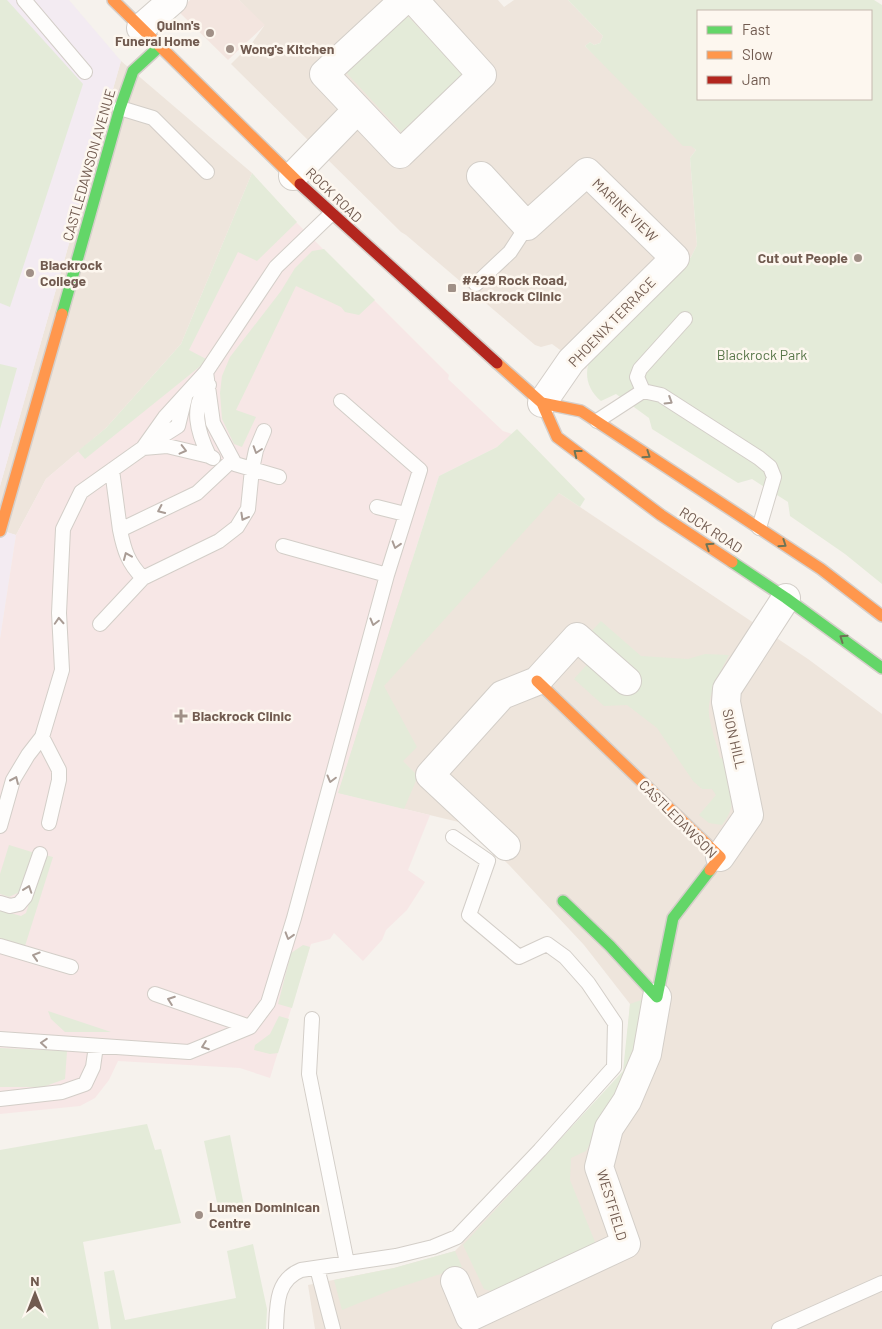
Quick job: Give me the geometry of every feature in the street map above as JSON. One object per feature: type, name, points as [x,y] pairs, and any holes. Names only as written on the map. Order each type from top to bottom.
[{"type":"main road","name":"ROCK ROAD","points":[[113,0],[331,214],[432,307],[542,403],[557,437],[661,515],[788,594],[882,668]]},
{"type":"main road","name":"CASTLEDAWSON AVENUE","points":[[0,531],[120,108],[133,71],[150,38]]},
{"type":"main road","name":"ROCK ROAD","points":[[542,403],[581,411],[759,528],[808,565],[882,616]]},
{"type":"main road","name":"CASTLEDAWSON","points":[[537,681],[720,857],[673,918],[657,997]]},
{"type":"main road","points":[[562,901],[610,946],[657,997]]},
{"type":"street","points":[[150,38],[173,0]]},
{"type":"street","points":[[404,0],[324,74],[400,154],[482,75],[414,0]]},
{"type":"street","points":[[293,176],[357,110]]},
{"type":"street","name":"MARINE VIEW","points":[[527,226],[587,172],[675,258],[666,267]]},
{"type":"street","points":[[482,176],[527,226]]},
{"type":"street","name":"PHOENIX TERRACE","points":[[542,403],[571,361],[666,267]]},
{"type":"street","name":"SION HILL","points":[[720,857],[749,815],[726,702],[728,689],[788,594]]},
{"type":"street","points":[[506,846],[430,775],[502,695],[537,681],[577,637],[627,681]]},
{"type":"street","name":"WESTFIELD","points":[[455,1281],[470,1317],[626,1244],[599,1167],[609,1128],[627,1101],[647,1054],[657,997]]},
{"type":"lane","points":[[24,0],[85,72]]},
{"type":"lane","points":[[120,108],[153,118],[207,172]]},
{"type":"lane","points":[[209,456],[201,439],[196,409],[208,379],[276,267],[331,214]]},
{"type":"lane","points":[[476,284],[510,252],[527,226]]},
{"type":"lane","points":[[643,391],[637,377],[640,369],[685,319]]},
{"type":"lane","points":[[0,826],[13,780],[28,755],[42,738],[62,670],[59,613],[63,529],[81,492],[143,448],[165,417],[208,379]]},
{"type":"lane","points":[[208,379],[213,423],[232,463]]},
{"type":"lane","points":[[597,422],[643,391],[661,396],[770,467],[774,477],[774,485],[767,499],[759,528]]},
{"type":"lane","points":[[0,1039],[189,1052],[250,1028],[268,1003],[294,918],[387,575],[420,470],[341,400]]},
{"type":"lane","points":[[100,624],[143,578],[219,541],[238,528],[248,510],[252,469],[256,450],[264,431]]},
{"type":"lane","points":[[143,448],[167,446],[209,456],[279,477]]},
{"type":"lane","points":[[120,530],[196,493],[232,463]]},
{"type":"lane","points":[[112,470],[124,551],[131,565],[143,578]]},
{"type":"lane","points":[[376,506],[405,514]]},
{"type":"lane","points":[[283,546],[387,575]]},
{"type":"lane","points":[[42,738],[59,770],[59,780],[49,822]]},
{"type":"lane","points":[[276,1329],[280,1291],[290,1274],[433,1248],[457,1237],[540,1150],[614,1067],[615,1023],[588,983],[565,957],[547,944],[519,957],[469,915],[488,861],[453,837]]},
{"type":"lane","points":[[0,903],[10,906],[19,904],[25,897],[40,854]]},
{"type":"lane","points":[[0,946],[71,967]]},
{"type":"lane","points":[[155,994],[250,1028]]},
{"type":"lane","points":[[312,1019],[308,1074],[347,1263]]},
{"type":"lane","points":[[0,1099],[62,1092],[85,1084],[93,1067],[96,1046]]},
{"type":"lane","points":[[317,1268],[333,1329]]},
{"type":"lane","points":[[779,1329],[882,1284]]},
{"type":"shaded area","name":"Blackrock College","points":[[0,0],[69,0],[121,61],[0,486]]},
{"type":"shaded area","points":[[190,0],[239,0],[265,25],[228,60],[178,11]]},
{"type":"shaded area","points":[[239,0],[498,0],[504,7],[514,0],[568,0],[603,36],[600,43],[594,45],[590,42],[585,46],[696,150],[690,158],[697,245],[691,257],[590,358],[586,369],[552,344],[541,347],[535,345],[401,232],[231,64],[252,43],[264,26]]},
{"type":"shaded area","points":[[121,61],[252,173],[181,344],[106,428],[46,479],[16,535],[0,530],[0,486]]},
{"type":"shaded area","name":"Blackrock Clinic","points":[[252,173],[270,196],[449,375],[448,379],[503,431],[512,434],[497,447],[439,476],[338,793],[430,815],[408,870],[425,882],[407,910],[386,930],[382,940],[363,961],[334,933],[330,939],[311,944],[270,1078],[240,1068],[118,1061],[109,1080],[95,1098],[80,1106],[0,1114],[0,639],[16,535],[46,479],[106,428],[181,344]]},
{"type":"shaded area","points":[[559,493],[808,659],[882,714],[882,1329],[315,1329],[308,1285],[394,1268],[455,1251],[624,1071],[630,1004],[584,945],[510,866],[467,824],[338,793],[410,562]]},
{"type":"shaded area","points":[[0,530],[16,535],[0,639]]},
{"type":"green space","points":[[0,0],[7,0],[83,84],[10,307],[0,303]]},
{"type":"green space","name":"Blackrock Park","points":[[568,0],[874,0],[882,5],[882,584],[845,554],[790,516],[788,502],[752,479],[738,483],[652,429],[649,418],[616,394],[601,401],[590,387],[587,370],[590,358],[691,257],[697,245],[690,158],[696,150],[691,146],[683,146],[585,46],[590,42],[594,45],[600,43],[603,36]]},
{"type":"green space","points":[[404,12],[463,75],[401,132],[343,69]]},
{"type":"green space","points":[[252,173],[297,222],[257,261],[238,252],[189,350],[208,360],[85,459],[78,451],[106,428],[181,344]]},
{"type":"green space","points":[[324,249],[375,300],[359,315],[345,312],[341,307],[296,286],[236,410],[256,417],[242,447],[234,444],[222,419],[220,393],[222,376],[230,357],[281,291],[295,268],[312,251]]},
{"type":"green space","points":[[0,364],[17,368],[0,429]]},
{"type":"green space","points":[[517,429],[585,499],[580,507],[559,493],[384,686],[417,747],[403,761],[418,776],[404,809],[338,793],[439,476],[497,447]]},
{"type":"green space","points":[[601,621],[641,656],[688,659],[705,654],[729,655],[715,684],[709,707],[713,732],[720,758],[724,758],[732,793],[731,809],[722,825],[709,823],[699,815],[716,795],[712,789],[702,789],[693,781],[657,728],[627,705],[604,706],[574,679],[591,660],[589,634]]},
{"type":"green space","points":[[9,845],[35,853],[22,891],[9,897],[0,894],[0,874]]},
{"type":"green space","points":[[45,855],[53,857],[25,946],[0,938],[0,910],[21,916],[26,913]]},
{"type":"green space","points":[[303,945],[310,947],[292,1008],[278,1004],[291,953]]},
{"type":"green space","points":[[644,999],[633,1061],[586,1151],[571,1158],[570,1180],[597,1247],[498,1293],[484,1289],[463,1245],[623,1071],[630,1004]]},
{"type":"green space","points":[[48,1011],[111,1032],[65,1032],[51,1019]]},
{"type":"green space","points":[[279,1016],[289,1019],[278,1053],[270,1054],[254,1050],[255,1045],[270,1034]]},
{"type":"green space","points":[[0,1048],[67,1051],[65,1079],[43,1087],[0,1087]]},
{"type":"green space","points":[[147,1124],[155,1150],[161,1149],[181,1223],[83,1242],[99,1329],[0,1329],[0,1150]]},
{"type":"green space","points":[[230,1135],[244,1206],[219,1212],[204,1141]]},
{"type":"green space","points":[[253,1244],[267,1309],[266,1329],[111,1329],[104,1272],[114,1270],[125,1320],[236,1298],[227,1251]]},
{"type":"green space","points":[[455,1251],[462,1267],[391,1290],[342,1310],[334,1280],[394,1268]]},
{"type":"traffic: fast","points":[[62,314],[120,108],[133,71],[159,47]]},
{"type":"traffic: fast","points":[[732,562],[786,598],[882,668]]},
{"type":"traffic: fast","points":[[563,901],[610,946],[657,997],[673,918],[710,870]]},
{"type":"traffic: slow","points":[[113,0],[300,184]]},
{"type":"traffic: slow","points":[[0,531],[62,314]]},
{"type":"traffic: slow","points":[[497,363],[542,403],[557,437],[661,515],[732,562]]},
{"type":"traffic: slow","points":[[542,403],[581,411],[821,569],[882,616]]},
{"type":"traffic: slow","points":[[537,681],[720,857],[710,870]]},
{"type":"traffic: jam","points":[[300,184],[497,363]]},
{"type":"place","name":"Quinn's Funeral Home","points":[[210,33]]},
{"type":"place","name":"Wong's Kitchen","points":[[230,49]]},
{"type":"place","name":"Cut out People","points":[[858,258]]},
{"type":"place","name":"Blackrock College","points":[[30,273]]},
{"type":"place","name":"#429 Rock Road, Blackrock Clinic","points":[[452,288]]},
{"type":"place","name":"Blackrock Clinic","points":[[181,716]]},
{"type":"place","name":"Lumen Dominican Centre","points":[[199,1215]]}]
